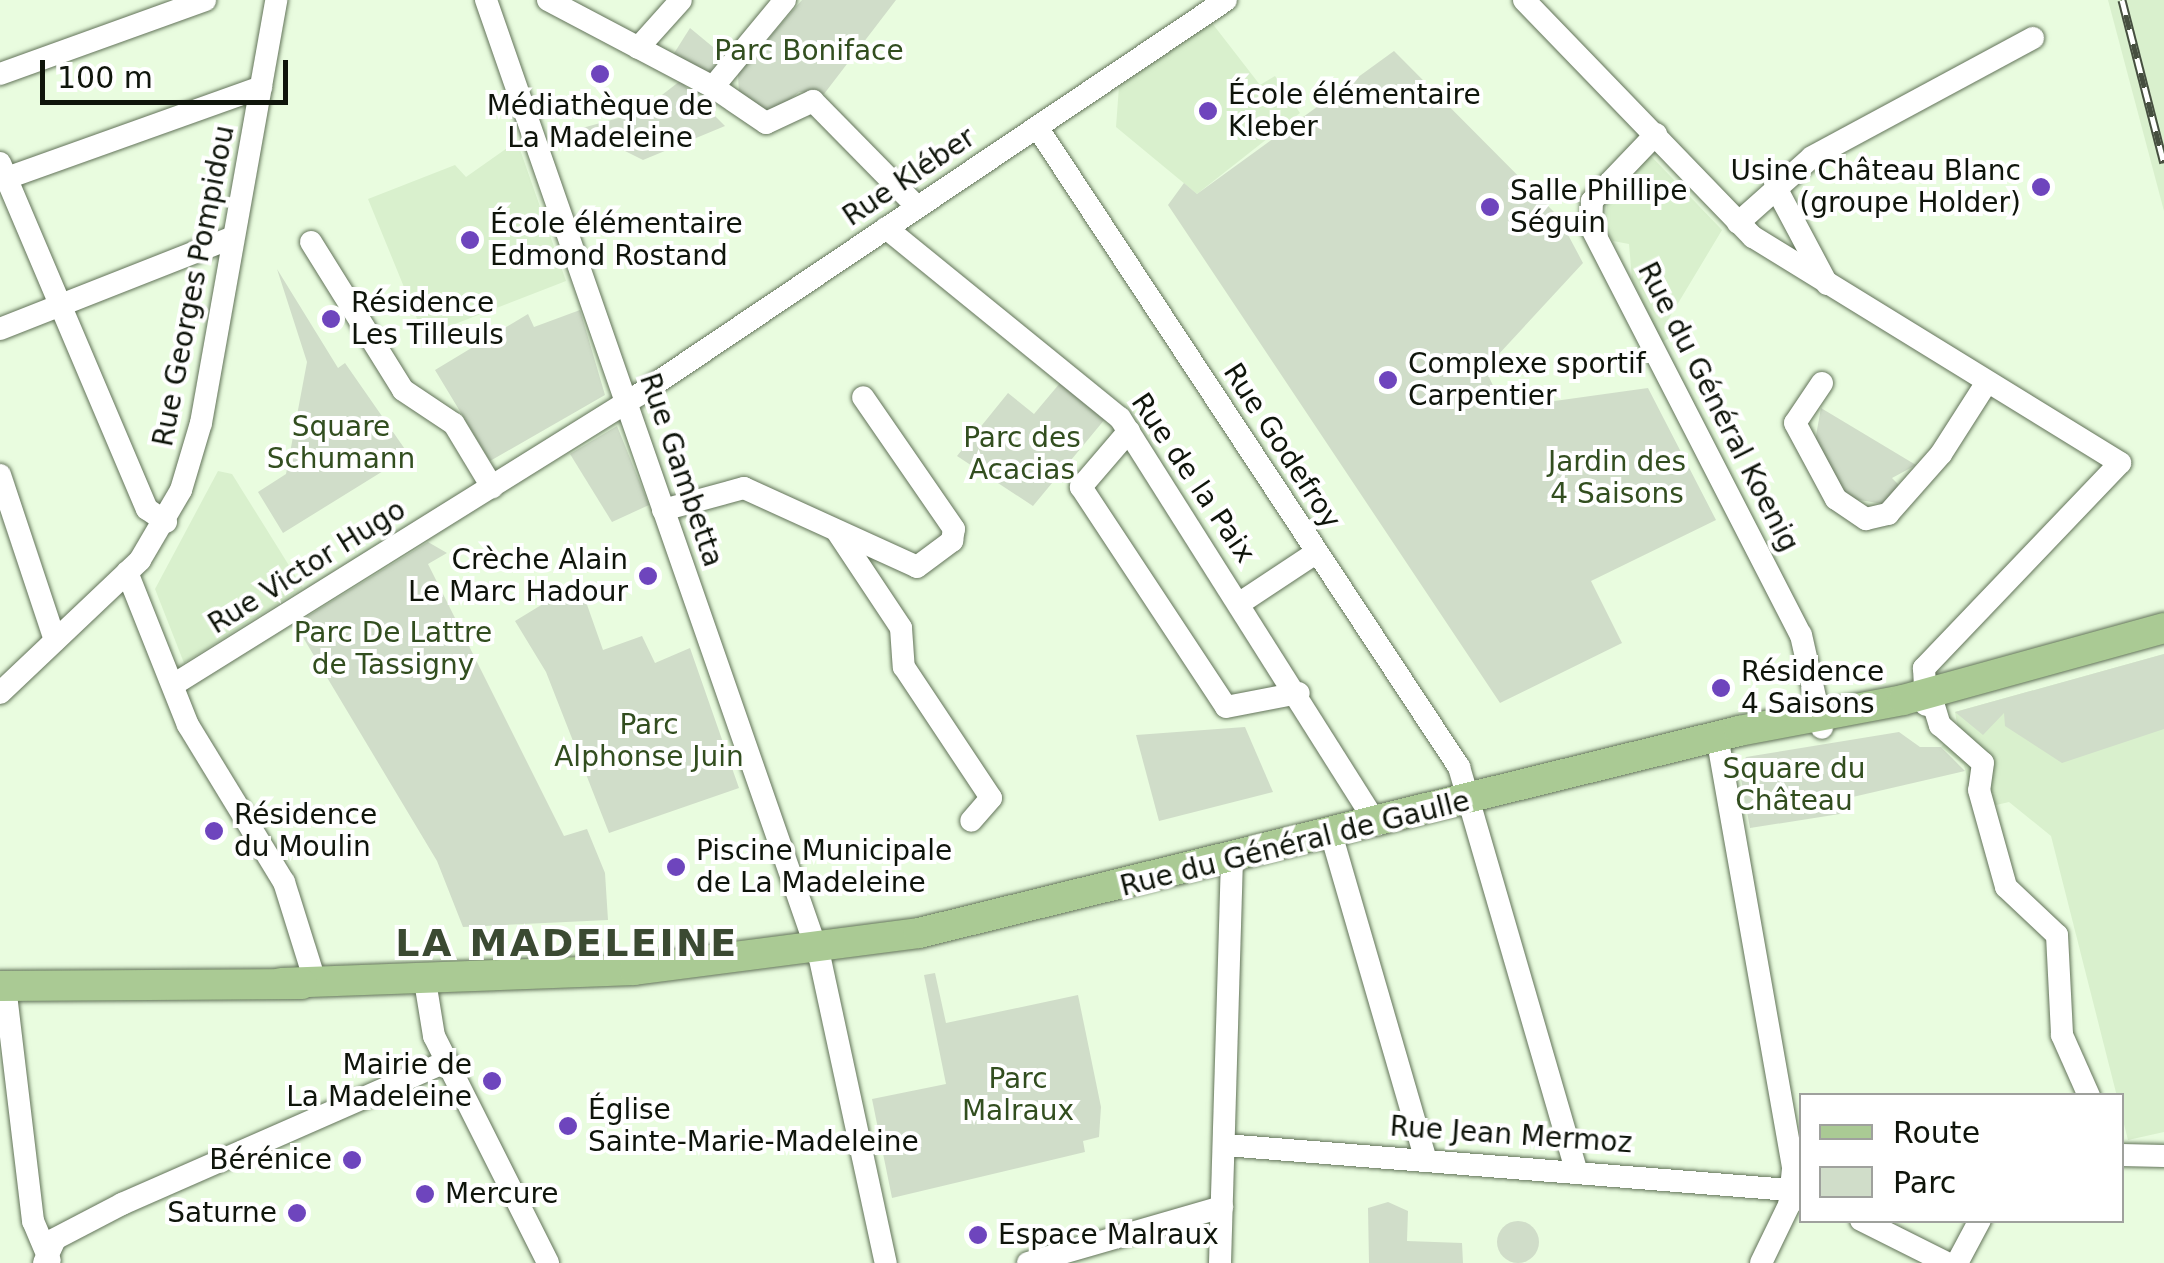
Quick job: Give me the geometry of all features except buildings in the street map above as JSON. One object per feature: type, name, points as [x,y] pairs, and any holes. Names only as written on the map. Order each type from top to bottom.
[{"type":"main road","name":"Rue du Général de Gaulle","points":[[1934,696],[2164,628]]},
{"type":"main road","name":"Rue du Général de Gaulle","points":[[2,986],[424,982],[634,970],[818,953],[1232,862],[1669,750],[1821,722],[2164,639]]},
{"type":"main road","name":"Rue du Général de Gaulle","points":[[281,983],[314,978],[424,982]]},
{"type":"street","points":[[0,74],[204,0]]},
{"type":"street","name":"Rue Georges Pompidou","points":[[0,692],[128,572],[166,522],[196,446],[276,0]]},
{"type":"street","name":"Rue Gambetta","points":[[486,0],[818,953],[886,1263]]},
{"type":"street","points":[[548,0],[579,8],[638,48],[713,86],[766,124],[812,102],[917,206]]},
{"type":"street","points":[[638,48],[681,0]]},
{"type":"street","points":[[713,86],[785,0]]},
{"type":"street","points":[[1524,0],[1738,223],[1829,287],[2120,463],[1921,673],[1934,696],[1945,732],[1982,763],[1979,790],[2006,887],[2060,941],[2062,1035],[2088,1093]]},
{"type":"street","name":"Rue Kléber","points":[[625,403],[1221,1]]},
{"type":"street","points":[[1738,223],[1775,186],[1824,150],[2033,38]]},
{"type":"street","points":[[166,522],[146,509],[63,305],[3,171],[261,86]]},
{"type":"street","name":"Rue Godefroy","points":[[1037,126],[1459,766],[1472,800],[1576,1170]]},
{"type":"street","name":"Rue du Général Koenig","points":[[1656,134],[1588,212],[1807,647],[1821,722]]},
{"type":"street","points":[[1775,186],[1829,287]]},
{"type":"street","name":"Rue de la Paix","points":[[886,228],[1129,431],[1299,694],[1378,825]]},
{"type":"street","points":[[0,329],[234,237]]},
{"type":"street","points":[[312,242],[403,390],[454,424],[492,486]]},
{"type":"street","points":[[1822,383],[1785,424],[1836,499],[1874,519],[1941,454],[1986,382]]},
{"type":"street","points":[[663,510],[744,488],[917,567],[952,542],[954,529],[863,397]]},
{"type":"street","name":"Rue Victor Hugo","points":[[173,685],[625,403]]},
{"type":"street","points":[[1129,431],[1081,487],[1226,708],[1299,694]]},
{"type":"street","points":[[0,475],[56,640]]},
{"type":"street","points":[[838,533],[901,628],[904,667],[992,798],[971,821]]},
{"type":"street","points":[[1240,602],[1316,552]]},
{"type":"street","points":[[128,572],[173,685],[284,882],[314,978]]},
{"type":"street","points":[[1934,696],[1947,644]]},
{"type":"street","points":[[1718,740],[1797,1189],[1761,1263]]},
{"type":"street","points":[[1332,836],[1425,1158]]},
{"type":"street","points":[[1220,1263],[1232,862]]},
{"type":"street","points":[[424,982],[446,1062],[548,1263]]},
{"type":"street","points":[[2,986],[48,1261]]},
{"type":"street","points":[[48,1261],[61,1235],[156,1188],[446,1062]]},
{"type":"street","name":"Rue Jean Mermoz","points":[[1225,1145],[1797,1189]]},
{"type":"street","points":[[2124,1155],[2164,1156]]},
{"type":"street","points":[[1028,1263],[1222,1207]]},
{"type":"street","points":[[1867,1223],[1947,1263]]},
{"type":"street","points":[[1957,1263],[1978,1223]]},
{"type":"shaded area","points":[[2108,0],[2164,0],[2164,211]]},
{"type":"shaded area","name":"École élémentaire Kleber","points":[[1212,23],[1260,85],[1275,76],[1300,113],[1197,194],[1116,127],[1119,86]]},
{"type":"shaded area","name":"École élémentaire Edmond Rostand","points":[[517,141],[566,281],[424,336],[368,199],[455,165],[466,177]]},
{"type":"shaded area","points":[[1650,155],[1722,230],[1668,320],[1675,335],[1662,342],[1632,279],[1629,244],[1613,241],[1605,227],[1607,205]]},
{"type":"shaded area","points":[[218,471],[232,474],[303,588],[184,663],[155,589]]},
{"type":"shaded area","points":[[2164,654],[2164,1132],[2128,1140],[2124,1093],[2116,1093],[2051,836],[2009,802],[1975,810],[1964,765],[1941,747],[1958,729],[1955,712]]},
{"type":"green space","name":"Parc Boniface","points":[[802,0],[896,0],[824,94],[799,92],[770,116],[739,96],[738,73]]},
{"type":"green space","points":[[690,28],[725,57],[710,73],[673,55]]},
{"type":"green space","name":"Complexe sportif Carpentier","points":[[1394,51],[1558,216],[1583,263],[1485,369],[1504,408],[1648,388],[1716,520],[1591,581],[1622,643],[1500,703],[1168,205],[1184,183],[1197,194]]},
{"type":"green space","points":[[680,81],[725,126],[643,160],[595,136],[562,147],[557,135],[640,112]]},
{"type":"green space","name":"Square Schumann","points":[[277,269],[338,368],[345,363],[409,455],[283,533],[258,492],[286,474],[307,362]]},
{"type":"green space","points":[[580,310],[605,395],[490,461],[435,370],[528,314],[534,327]]},
{"type":"green space","name":"Parc des Acacias","points":[[1060,383],[1105,419],[1033,506],[957,456],[1008,393],[1034,414]]},
{"type":"green space","points":[[1821,408],[1916,465],[1892,478],[1899,485],[1883,504],[1848,498],[1815,441]]},
{"type":"green space","points":[[617,426],[649,505],[612,522],[570,454]]},
{"type":"green space","name":"Parc De Lattre de Tassigny","points":[[428,542],[447,553],[428,564],[564,836],[587,829],[605,873],[608,920],[463,927],[437,861],[295,624]]},
{"type":"green space","name":"Parc Alphonse Juin","points":[[579,582],[603,650],[642,636],[655,663],[690,648],[739,788],[609,833],[546,672],[515,621]]},
{"type":"green space","points":[[2164,654],[2164,729],[2062,763],[2005,726],[2004,713],[1983,735],[1955,712]]},
{"type":"green space","points":[[1245,727],[1273,792],[1159,821],[1136,735]]},
{"type":"green space","name":"Square du Château","points":[[1899,732],[1920,747],[1941,747],[1965,771],[1844,799],[1846,813],[1750,828],[1739,768],[1746,757]]},
{"type":"green space","name":"Parc Malraux","points":[[935,973],[946,1023],[1078,995],[1101,1107],[1099,1137],[1083,1141],[1085,1152],[892,1198],[872,1099],[946,1084],[924,975]]},
{"type":"green space","points":[[1388,1202],[1408,1211],[1407,1241],[1462,1243],[1463,1263],[1369,1263],[1368,1208]]},
{"type":"green space","points":[[1518,1221],[1533,1227],[1539,1242],[1533,1257],[1518,1263],[1503,1257],[1497,1242],[1503,1227]]},
{"type":"railway","points":[[2122,0],[2164,163]]},
{"type":"place","name":"Médiathèque de La Madeleine","points":[[600,74]]},
{"type":"place","name":"École élémentaire Kleber","points":[[1208,111]]},
{"type":"place","name":"Usine Château Blanc (groupe Holder)","points":[[2041,187]]},
{"type":"place","name":"Salle Phillipe Séguin","points":[[1490,207]]},
{"type":"place","name":"École élémentaire Edmond Rostand","points":[[470,240]]},
{"type":"place","name":"Résidence Les Tilleuls","points":[[331,319]]},
{"type":"place","name":"Complexe sportif Carpentier","points":[[1388,380]]},
{"type":"place","name":"Crèche Alain Le Marc Hadour","points":[[648,576]]},
{"type":"place","name":"Résidence 4 Saisons","points":[[1721,688]]},
{"type":"place","name":"Résidence du Moulin","points":[[214,831]]},
{"type":"place","name":"Piscine Municipale de La Madeleine","points":[[676,867]]},
{"type":"place","name":"Mairie de La Madeleine","points":[[492,1081]]},
{"type":"place","name":"Église Sainte-Marie-Madeleine","points":[[568,1126]]},
{"type":"place","name":"Bérénice","points":[[352,1160]]},
{"type":"place","name":"Mercure","points":[[425,1194]]},
{"type":"place","name":"Saturne","points":[[297,1213]]},
{"type":"place","name":"Espace Malraux","points":[[978,1235]]},
{"type":"district","name":"LA MADELEINE","points":[[567,944]]},
{"type":"park label","name":"Jardin des 4 Saisons","points":[[1617,478]]}]
